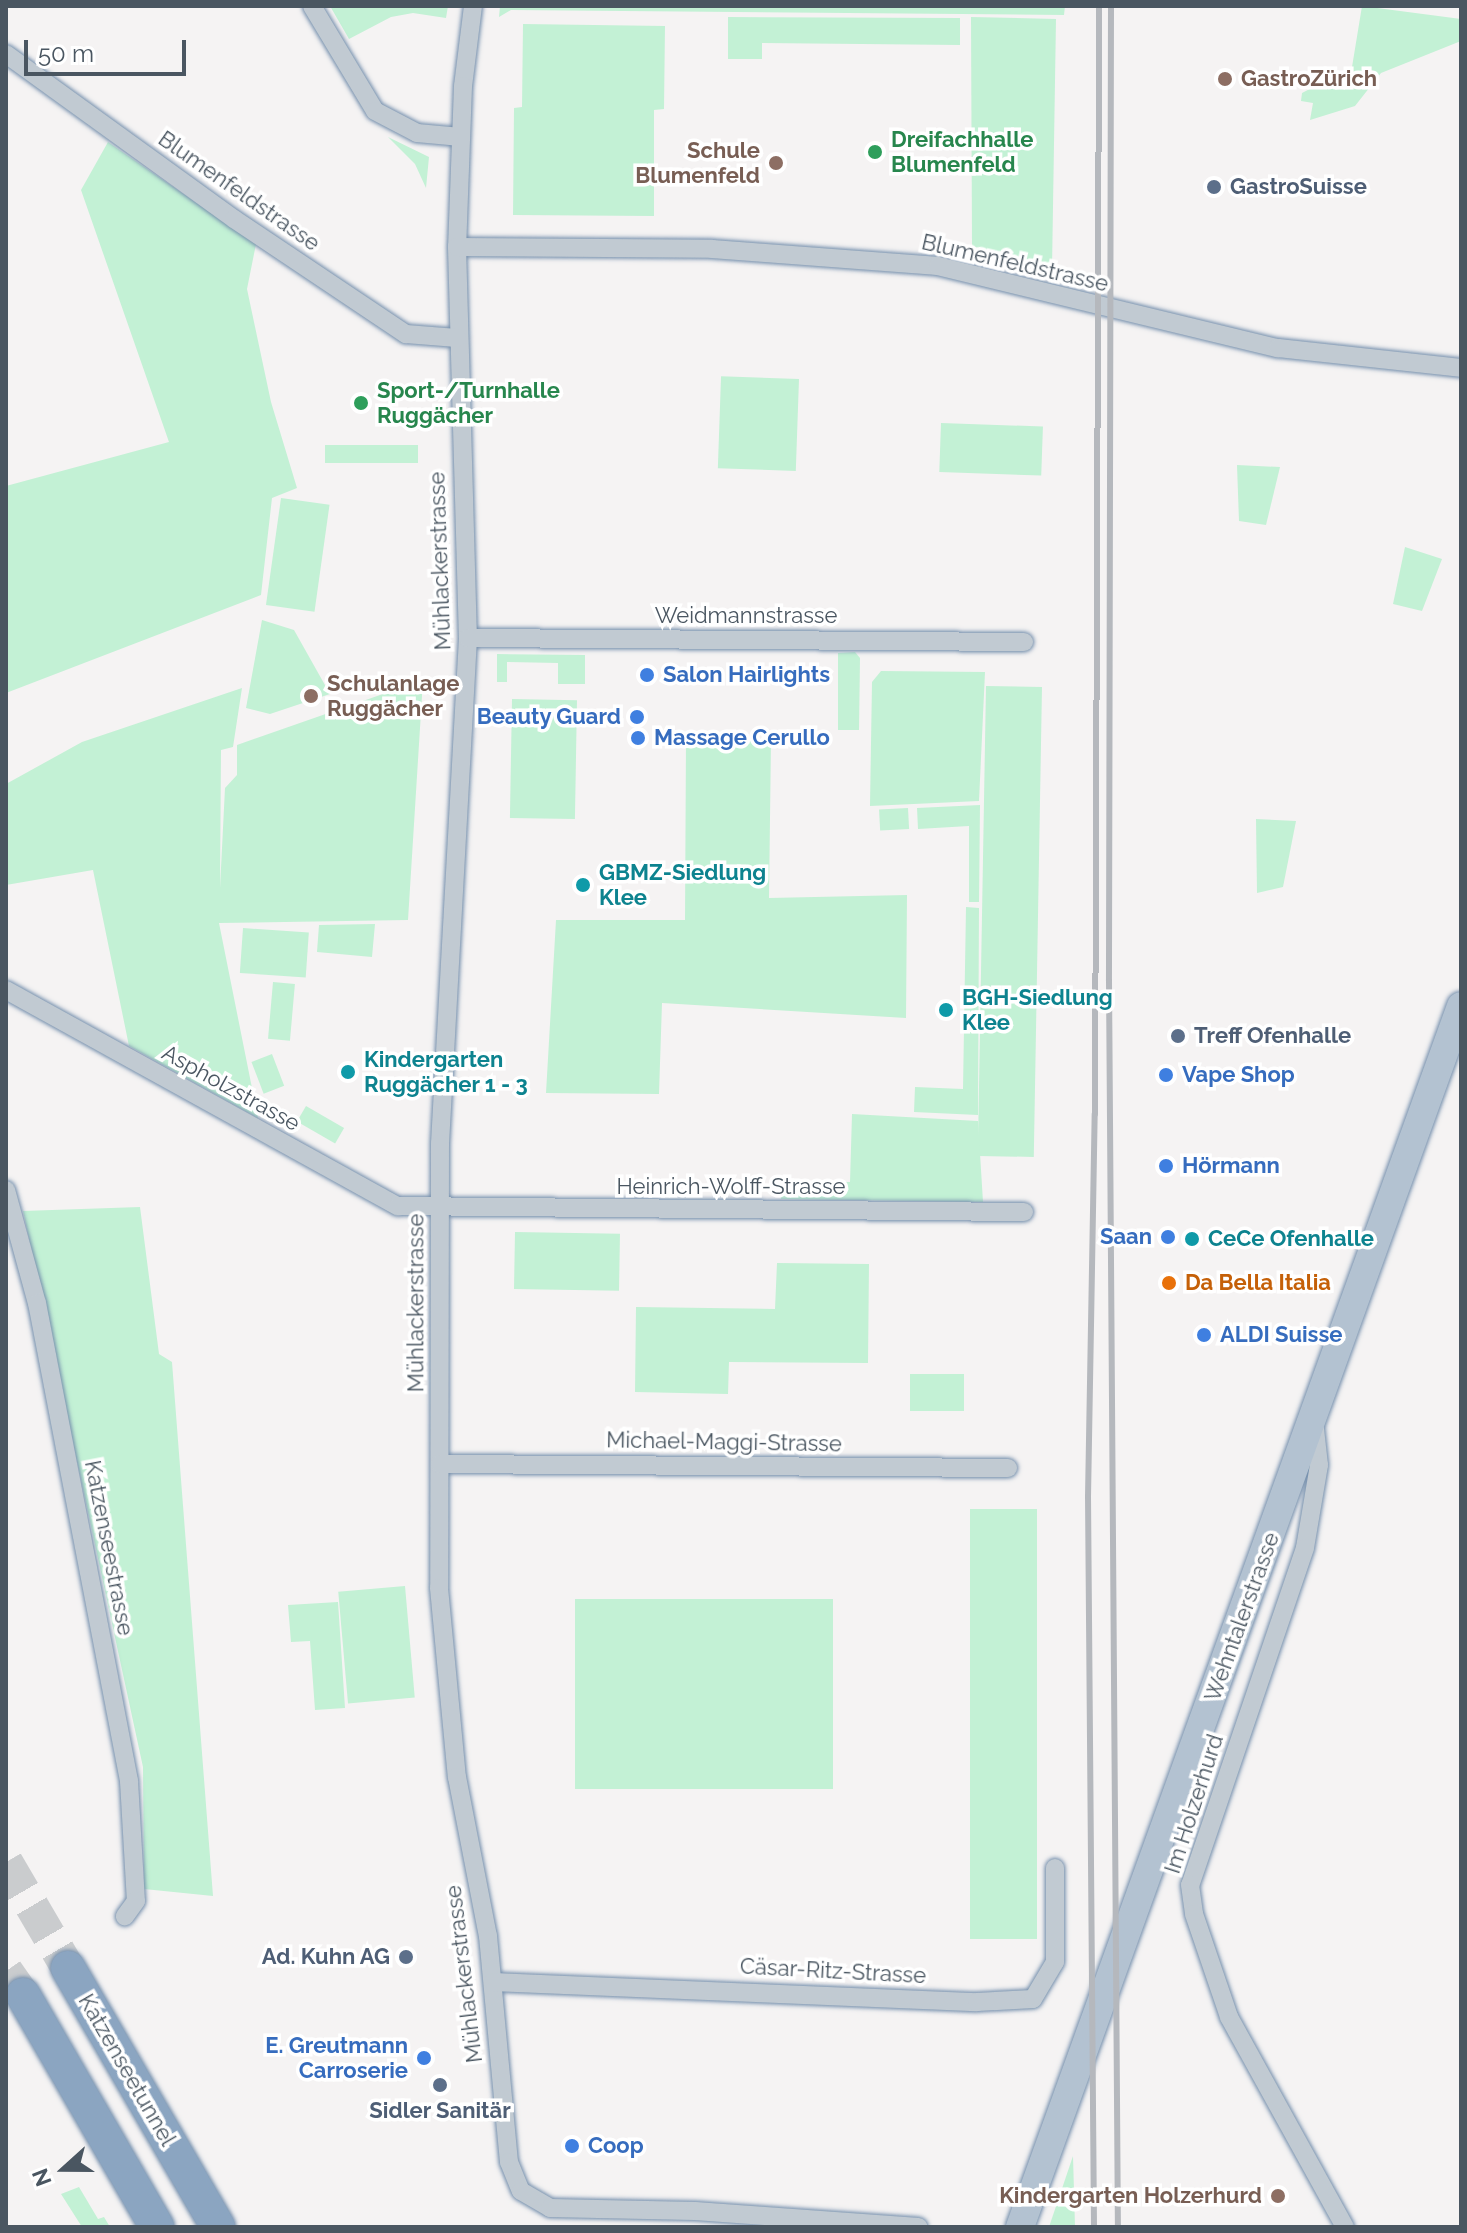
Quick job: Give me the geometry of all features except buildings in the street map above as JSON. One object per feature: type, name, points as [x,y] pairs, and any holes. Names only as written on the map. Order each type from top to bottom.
[{"type":"highway","name":"Katzenseetunnel","points":[[68,1968],[186,2172]]},
{"type":"highway","points":[[23,1995],[157,2227]]},
{"type":"highway","points":[[186,2172],[218,2227]]},
{"type":"highway","points":[[186,2172],[234,2227]]},
{"type":"main road","name":"Wehntalerstrasse","points":[[1020,2227],[1461,1006]]},
{"type":"street","points":[[312,6],[375,111],[417,133],[461,137]]},
{"type":"street","name":"Mühlackerstrasse","points":[[473,6],[461,137],[457,247],[457,338],[468,638],[439,1209],[440,1464],[445,1674],[493,1982],[506,2147],[514,2180],[529,2199],[550,2208],[695,2211],[918,2227]]},
{"type":"street","name":"Blumenfeldstrasse","points":[[6,54],[234,219],[406,334],[457,338]]},
{"type":"street","name":"Blumenfeldstrasse","points":[[457,247],[712,249],[938,266],[1278,348],[1461,368]]},
{"type":"street","name":"Weidmannstrasse","points":[[468,638],[1024,642]]},
{"type":"street","name":"Aspholzstrasse","points":[[6,990],[398,1206],[439,1209]]},
{"type":"street","name":"Katzenseestrasse","points":[[6,1190],[37,1303],[129,1781],[137,1871],[136,1901],[125,1916]]},
{"type":"street","name":"Heinrich-Wolff-Strasse","points":[[439,1209],[1024,1212]]},
{"type":"street","name":"Im Holzerhurd","points":[[1314,1420],[1319,1465],[1305,1548],[1190,1885],[1216,1983],[1241,2039],[1345,2227]]},
{"type":"street","name":"Michael-Maggi-Strasse","points":[[440,1464],[1008,1468]]},
{"type":"street","name":"Cäsar-Ritz-Strasse","points":[[493,1982],[977,2002],[1033,1999],[1055,1962],[1055,1868]]},
{"type":"green space","points":[[330,6],[448,6],[446,18],[413,13],[391,17],[349,39]]},
{"type":"green space","points":[[500,6],[1065,6],[1064,15],[511,10],[499,17]]},
{"type":"green space","points":[[1362,6],[1461,19],[1461,41],[1381,73],[1355,106],[1310,120],[1313,103],[1301,101],[1302,93],[1352,67]]},
{"type":"green space","points":[[728,17],[960,18],[960,45],[762,43],[762,59],[728,59]]},
{"type":"green space","points":[[971,17],[1056,19],[1052,269],[972,246]]},
{"type":"green space","points":[[523,24],[665,26],[664,109],[654,110],[654,216],[513,215],[514,108],[522,107]]},
{"type":"green space","points":[[388,137],[429,157],[426,188],[415,164]]},
{"type":"green space","points":[[108,142],[256,244],[247,289],[271,402],[297,488],[272,498],[261,595],[6,693],[6,486],[169,442],[81,190]]},
{"type":"green space","points":[[721,376],[799,379],[796,471],[718,468]]},
{"type":"green space","points":[[941,423],[1043,427],[1041,476],[939,472]]},
{"type":"green space","points":[[325,445],[418,445],[418,463],[325,463]]},
{"type":"green space","points":[[1237,465],[1280,467],[1266,525],[1239,521]]},
{"type":"green space","points":[[281,498],[330,505],[314,612],[266,605]]},
{"type":"green space","points":[[1405,547],[1442,559],[1422,611],[1393,604]]},
{"type":"green space","points":[[262,620],[294,630],[330,694],[270,714],[246,708]]},
{"type":"green space","points":[[855,652],[860,658],[859,730],[838,730],[838,653]]},
{"type":"green space","points":[[497,654],[585,655],[585,684],[558,684],[558,663],[507,662],[507,682],[497,682]]},
{"type":"green space","points":[[881,671],[985,672],[979,801],[870,806],[872,682]]},
{"type":"green space","points":[[423,680],[408,920],[219,923],[258,1118],[129,1046],[93,870],[6,885],[6,784],[82,742],[242,688],[233,747],[221,750],[220,888],[225,788],[237,775],[237,745]]},
{"type":"green space","points":[[986,686],[1042,687],[1034,1157],[978,1156]]},
{"type":"green space","points":[[512,699],[577,700],[575,819],[510,818]]},
{"type":"green space","points":[[686,739],[771,740],[769,898],[907,895],[906,1018],[662,1003],[659,1094],[546,1093],[556,920],[685,920]]},
{"type":"green space","points":[[980,805],[979,902],[969,902],[969,826],[918,829],[917,808]]},
{"type":"green space","points":[[908,808],[909,829],[880,830],[879,810]]},
{"type":"green space","points":[[1256,819],[1296,821],[1283,887],[1257,893]]},
{"type":"green space","points":[[966,907],[979,908],[978,1115],[914,1112],[915,1087],[963,1089]]},
{"type":"green space","points":[[375,924],[372,957],[317,952],[319,925]]},
{"type":"green space","points":[[243,928],[309,933],[306,977],[240,973]]},
{"type":"green space","points":[[273,982],[295,984],[290,1041],[268,1039]]},
{"type":"green space","points":[[272,1054],[284,1086],[264,1094],[251,1062]]},
{"type":"green space","points":[[306,1106],[344,1128],[335,1144],[297,1122]]},
{"type":"green space","points":[[852,1114],[978,1121],[983,1202],[781,1199],[781,1181],[850,1182]]},
{"type":"green space","points":[[140,1207],[159,1354],[172,1362],[213,1896],[144,1889],[143,1767],[23,1211]]},
{"type":"green space","points":[[515,1232],[620,1234],[619,1291],[514,1289]]},
{"type":"green space","points":[[777,1263],[869,1264],[868,1363],[729,1362],[728,1394],[635,1392],[636,1307],[775,1309]]},
{"type":"green space","points":[[910,1374],[964,1374],[964,1411],[910,1411]]},
{"type":"green space","points":[[970,1509],[1037,1509],[1037,1939],[970,1939]]},
{"type":"green space","points":[[405,1586],[415,1698],[348,1703],[338,1592]]},
{"type":"green space","points":[[575,1599],[833,1599],[833,1789],[575,1789]]},
{"type":"green space","points":[[338,1602],[345,1708],[315,1710],[310,1641],[291,1642],[288,1605]]},
{"type":"green space","points":[[1073,2156],[1075,2227],[1049,2227]]},
{"type":"green space","points":[[79,2187],[98,2219],[104,2217],[110,2227],[82,2227],[61,2194]]},
{"type":"tunnel","points":[[6,1862],[68,1968]]},
{"type":"tunnel","points":[[6,1971],[23,1995]]},
{"type":"railway","points":[[1094,2227],[1088,1497],[1095,1114],[1099,6]]},
{"type":"railway","points":[[1111,6],[1109,981],[1118,2227]]},
{"type":"place","name":"GastroZürich","points":[[1225,79]]},
{"type":"place","name":"Dreifachhalle Blumenfeld","points":[[875,152]]},
{"type":"place","name":"Schule Blumenfeld","points":[[776,163]]},
{"type":"place","name":"GastroSuisse","points":[[1214,187]]},
{"type":"place","name":"Sport-/Turnhalle Ruggächer","points":[[361,403]]},
{"type":"place","name":"Salon Hairlights","points":[[647,675]]},
{"type":"place","name":"Schulanlage Ruggächer","points":[[311,696]]},
{"type":"place","name":"Beauty Guard","points":[[637,717]]},
{"type":"place","name":"Massage Cerullo","points":[[638,738]]},
{"type":"place","name":"GBMZ-Siedlung Klee","points":[[583,885]]},
{"type":"place","name":"BGH-Siedlung Klee","points":[[946,1010]]},
{"type":"place","name":"Treff Ofenhalle","points":[[1178,1036]]},
{"type":"place","name":"Kindergarten Ruggächer 1 - 3","points":[[348,1072]]},
{"type":"place","name":"Vape Shop","points":[[1166,1075]]},
{"type":"place","name":"Hörmann","points":[[1166,1166]]},
{"type":"place","name":"Saan","points":[[1168,1237]]},
{"type":"place","name":"CeCe Ofenhalle","points":[[1192,1239]]},
{"type":"place","name":"Da Bella Italia","points":[[1169,1283]]},
{"type":"place","name":"ALDI Suisse","points":[[1204,1335]]},
{"type":"place","name":"Ad. Kuhn AG","points":[[406,1957]]},
{"type":"place","name":"E. Greutmann Carroserie","points":[[424,2058]]},
{"type":"place","name":"Sidler Sanitär","points":[[440,2085]]},
{"type":"place","name":"Coop","points":[[572,2146]]},
{"type":"place","name":"Kindergarten Holzerhurd","points":[[1278,2196]]}]
